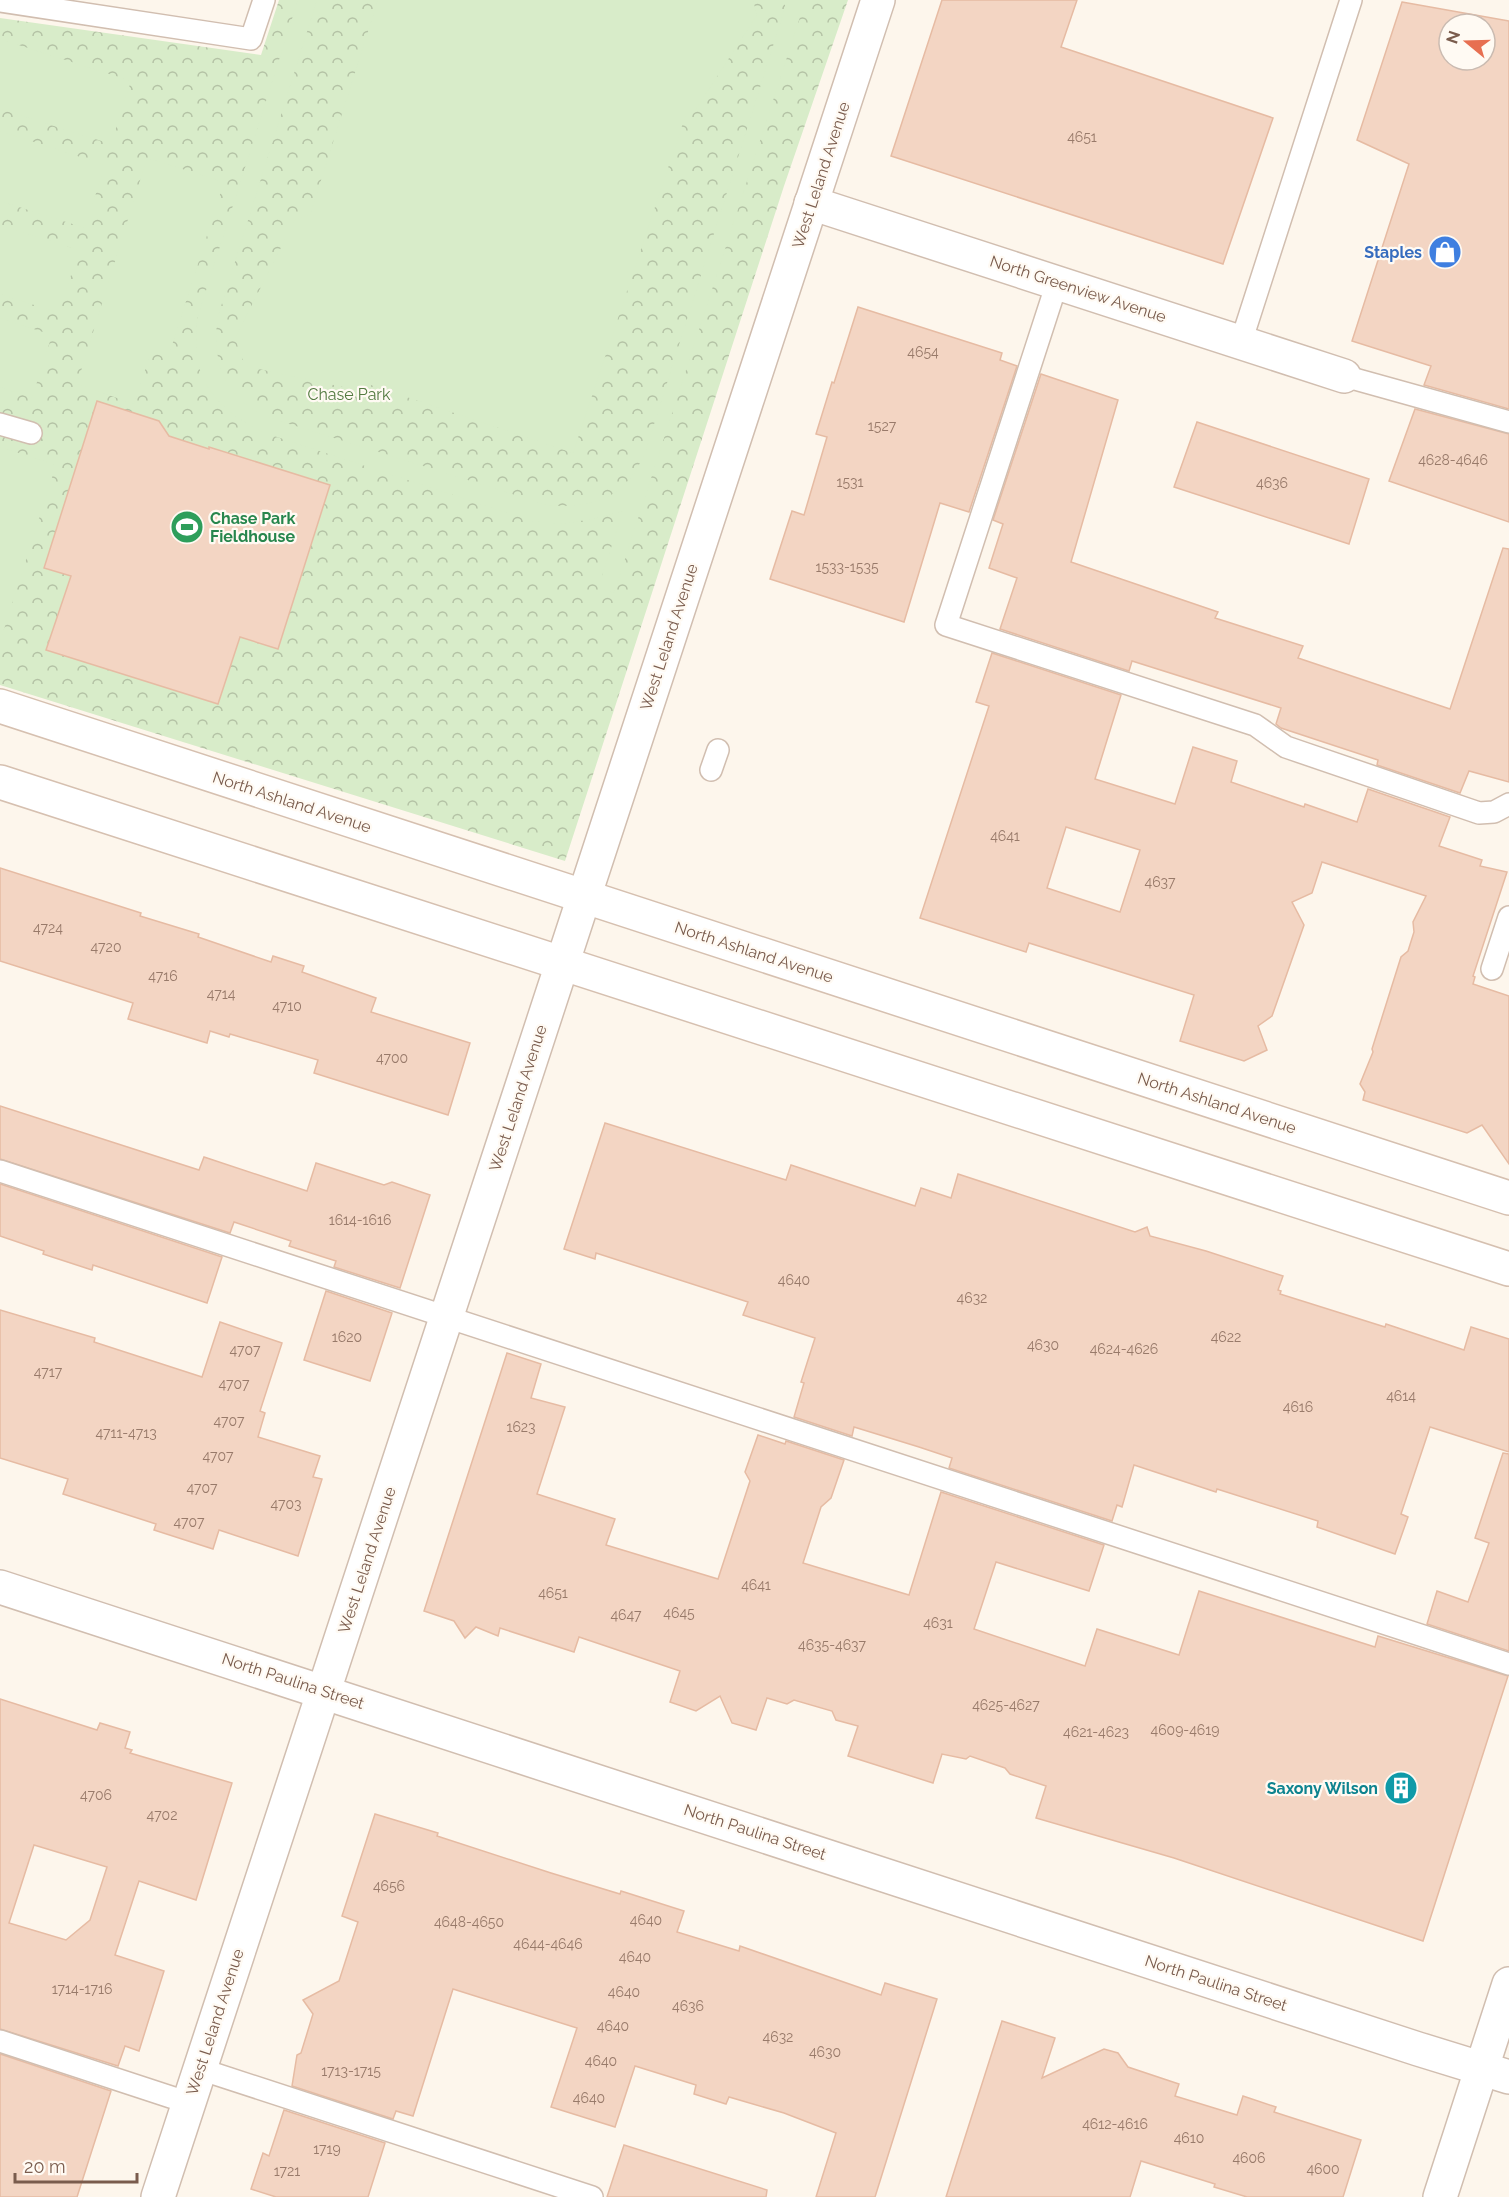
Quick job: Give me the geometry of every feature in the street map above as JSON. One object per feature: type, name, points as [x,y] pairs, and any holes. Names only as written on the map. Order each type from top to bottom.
[{"type":"street","name":"West Leland Avenue","points":[[158,2197],[878,0]]},
{"type":"street","name":"North Greenview Avenue","points":[[811,203],[1344,375]]},
{"type":"street","name":"North Ashland Avenue","points":[[0,706],[1509,1198]]},
{"type":"street","points":[[0,782],[1509,1269]]},
{"type":"street","name":"North Paulina Street","points":[[0,1587],[1418,2049],[1495,2072]]},
{"type":"street","points":[[1440,2197],[1495,2072],[1509,1984]]},
{"type":"lane","points":[[0,1],[251,39],[264,0]]},
{"type":"lane","points":[[1241,342],[1351,0]]},
{"type":"lane","points":[[1057,283],[946,625],[1255,724],[1286,747],[1479,813],[1494,812],[1509,804]]},
{"type":"lane","points":[[1344,375],[1509,422]]},
{"type":"lane","points":[[0,424],[31,434]]},
{"type":"lane","points":[[1492,969],[1509,917]]},
{"type":"lane","points":[[0,1171],[1509,1664]]},
{"type":"lane","points":[[0,2041],[189,2103]]},
{"type":"lane","points":[[200,2069],[592,2197]]},
{"type":"green space","name":"Chase Park","points":[[279,0],[848,0],[784,186],[565,861],[0,685],[0,18],[261,55]]},
{"type":"green space","points":[[298,0],[317,0],[218,316],[217,348],[224,376],[240,399],[267,417],[547,505],[569,506],[601,500],[619,489],[630,479],[645,453],[785,8],[785,0],[801,0],[800,17],[614,593],[598,588],[623,511],[561,524],[532,521],[265,433],[242,420],[221,404],[205,383],[197,357],[197,319]]},
{"type":"green space","points":[[378,0],[753,0],[757,15],[696,109],[686,114],[573,453],[371,385],[357,390],[245,366],[235,338],[295,220],[310,215]]},
{"type":"green space","points":[[0,39],[131,81],[111,144],[0,109]]},
{"type":"green space","points":[[0,131],[105,165],[85,228],[0,201]]},
{"type":"green space","points":[[147,158],[224,182],[168,358],[151,352],[134,404],[77,384]]},
{"type":"green space","points":[[0,225],[79,250],[59,313],[0,294]]},
{"type":"green space","points":[[0,318],[52,335],[32,398],[0,387]]},
{"type":"green space","points":[[0,447],[56,465],[0,642]]},
{"type":"building","points":[[942,0],[1077,0],[1061,47],[1273,118],[1223,264],[891,156]]},
{"type":"building","name":"Staples","points":[[1402,2],[1458,12],[1437,12],[1437,72],[1497,72],[1497,19],[1509,21],[1509,409],[1424,385],[1431,366],[1352,341],[1409,164],[1357,140]]},
{"type":"building","points":[[858,307],[1002,353],[1000,360],[1017,366],[969,512],[940,503],[904,622],[770,579],[792,511],[804,515],[827,437],[816,434]]},
{"type":"building","points":[[1041,374],[1118,400],[1071,562],[1218,612],[1215,618],[1303,646],[1298,658],[1450,709],[1503,548],[1509,549],[1509,782],[1469,771],[1460,793],[1377,765],[1378,760],[1281,728],[1276,724],[1281,708],[1132,661],[1129,671],[1000,629],[1017,578],[989,568],[1003,524],[993,520]]},
{"type":"building","name":"Chase Park Fieldhouse","points":[[97,401],[159,421],[169,436],[330,485],[278,649],[240,637],[218,704],[46,650],[71,576],[44,568]]},
{"type":"building","points":[[1415,409],[1509,434],[1509,522],[1389,481]]},
{"type":"building","points":[[1197,422],[1369,479],[1349,544],[1174,487]]},
{"type":"building","points":[[992,653],[1121,695],[1095,779],[1175,804],[1193,747],[1237,761],[1231,782],[1357,822],[1368,789],[1450,817],[1439,846],[1482,860],[1480,866],[1507,872],[1473,976],[1475,977],[1473,984],[1509,996],[1509,1164],[1482,1125],[1467,1133],[1363,1100],[1365,1092],[1360,1084],[1373,1052],[1372,1049],[1401,957],[1408,951],[1414,932],[1413,922],[1426,896],[1322,862],[1312,893],[1292,902],[1304,925],[1272,1016],[1258,1026],[1267,1050],[1244,1061],[1180,1041],[1194,995],[1029,943],[1026,952],[920,918],[989,706],[976,702]],"holes":[[[1066,827],[1140,850],[1120,912],[1047,888]]]},
{"type":"building","points":[[0,868],[141,913],[140,916],[199,934],[198,937],[271,962],[273,956],[304,966],[302,972],[376,998],[371,1012],[470,1043],[448,1115],[314,1073],[318,1060],[230,1034],[229,1037],[210,1031],[207,1043],[128,1019],[133,1003],[0,961]]},
{"type":"building","points":[[0,1106],[199,1170],[204,1157],[307,1191],[316,1163],[384,1185],[392,1182],[430,1195],[400,1288],[334,1267],[336,1261],[289,1246],[291,1241],[234,1222],[230,1233],[0,1159]]},
{"type":"building","points":[[605,1123],[786,1180],[791,1165],[915,1206],[921,1188],[951,1198],[958,1174],[1135,1232],[1147,1227],[1150,1236],[1283,1276],[1278,1290],[1281,1291],[1280,1294],[1385,1327],[1386,1324],[1464,1350],[1471,1327],[1509,1339],[1509,1452],[1430,1427],[1401,1514],[1408,1517],[1395,1554],[1317,1527],[1318,1521],[1217,1489],[1216,1492],[1134,1465],[1122,1507],[1117,1505],[1112,1521],[949,1468],[952,1458],[919,1447],[854,1427],[852,1436],[794,1417],[804,1383],[801,1382],[815,1338],[743,1315],[748,1302],[596,1253],[595,1259],[564,1249]]},
{"type":"building","points":[[0,1184],[222,1257],[207,1303],[93,1265],[92,1270],[43,1254],[44,1251],[0,1236]]},
{"type":"building","points":[[326,1291],[392,1313],[370,1381],[304,1360]]},
{"type":"building","points":[[0,1310],[95,1338],[94,1342],[202,1377],[220,1322],[282,1343],[260,1411],[265,1413],[258,1437],[320,1456],[313,1477],[322,1479],[298,1556],[219,1530],[213,1549],[154,1530],[156,1524],[63,1494],[68,1479],[0,1458]]},
{"type":"building","points":[[507,1353],[541,1364],[531,1398],[565,1407],[537,1494],[615,1519],[606,1545],[718,1579],[750,1481],[745,1472],[758,1435],[785,1444],[786,1441],[844,1460],[831,1498],[821,1507],[803,1563],[909,1595],[941,1492],[1104,1545],[1089,1591],[996,1562],[974,1629],[1085,1666],[1097,1629],[1179,1655],[1199,1591],[1375,1647],[1378,1636],[1508,1676],[1423,1941],[1174,1858],[1036,1818],[1046,1786],[1010,1774],[1005,1768],[970,1756],[966,1759],[942,1754],[933,1783],[848,1756],[858,1726],[836,1720],[832,1711],[794,1700],[787,1704],[767,1698],[756,1730],[732,1723],[720,1696],[696,1711],[670,1702],[680,1671],[579,1637],[574,1652],[500,1628],[498,1636],[476,1627],[465,1638],[454,1621],[424,1611]]},
{"type":"building","points":[[1503,1453],[1509,1454],[1509,1651],[1427,1624],[1437,1591],[1468,1602],[1489,1543],[1475,1538]]},
{"type":"building","points":[[0,1699],[97,1730],[100,1723],[130,1732],[125,1748],[132,1750],[130,1753],[232,1783],[196,1900],[139,1881],[115,1955],[164,1971],[139,2051],[125,2046],[118,2066],[0,2029]],"holes":[[[34,1845],[107,1867],[90,1920],[66,1940],[9,1923]]]},
{"type":"building","points":[[375,1814],[438,1833],[437,1836],[551,1873],[620,1894],[621,1891],[684,1911],[677,1932],[739,1951],[740,1946],[881,1995],[885,1983],[937,1999],[875,2197],[816,2197],[836,2133],[784,2113],[729,2097],[726,2104],[694,2094],[696,2085],[635,2066],[615,2127],[551,2107],[577,2028],[453,1989],[413,2116],[396,2111],[393,2119],[292,2086],[297,2055],[301,2053],[313,2014],[303,2000],[339,1981],[358,1922],[342,1916]]},
{"type":"building","points":[[1002,2021],[1055,2038],[1042,2078],[1104,2049],[1118,2053],[1128,2067],[1179,2084],[1175,2096],[1237,2115],[1243,2096],[1276,2107],[1274,2112],[1361,2140],[1343,2197],[1247,2197],[1214,2187],[1215,2184],[1141,2161],[1130,2197],[946,2197]]},
{"type":"building","points":[[0,2054],[111,2091],[77,2197],[0,2197]]},
{"type":"building","points":[[284,2110],[385,2143],[368,2197],[276,2197],[251,2189],[263,2153],[269,2156]]},
{"type":"building","points":[[624,2145],[767,2190],[766,2197],[607,2197]]},
{"type":"place","name":"Staples","points":[[1445,252]]},
{"type":"place","name":"Chase Park Fieldhouse","points":[[187,527]]},
{"type":"place","name":"Saxony Wilson","points":[[1401,1788]]}]
